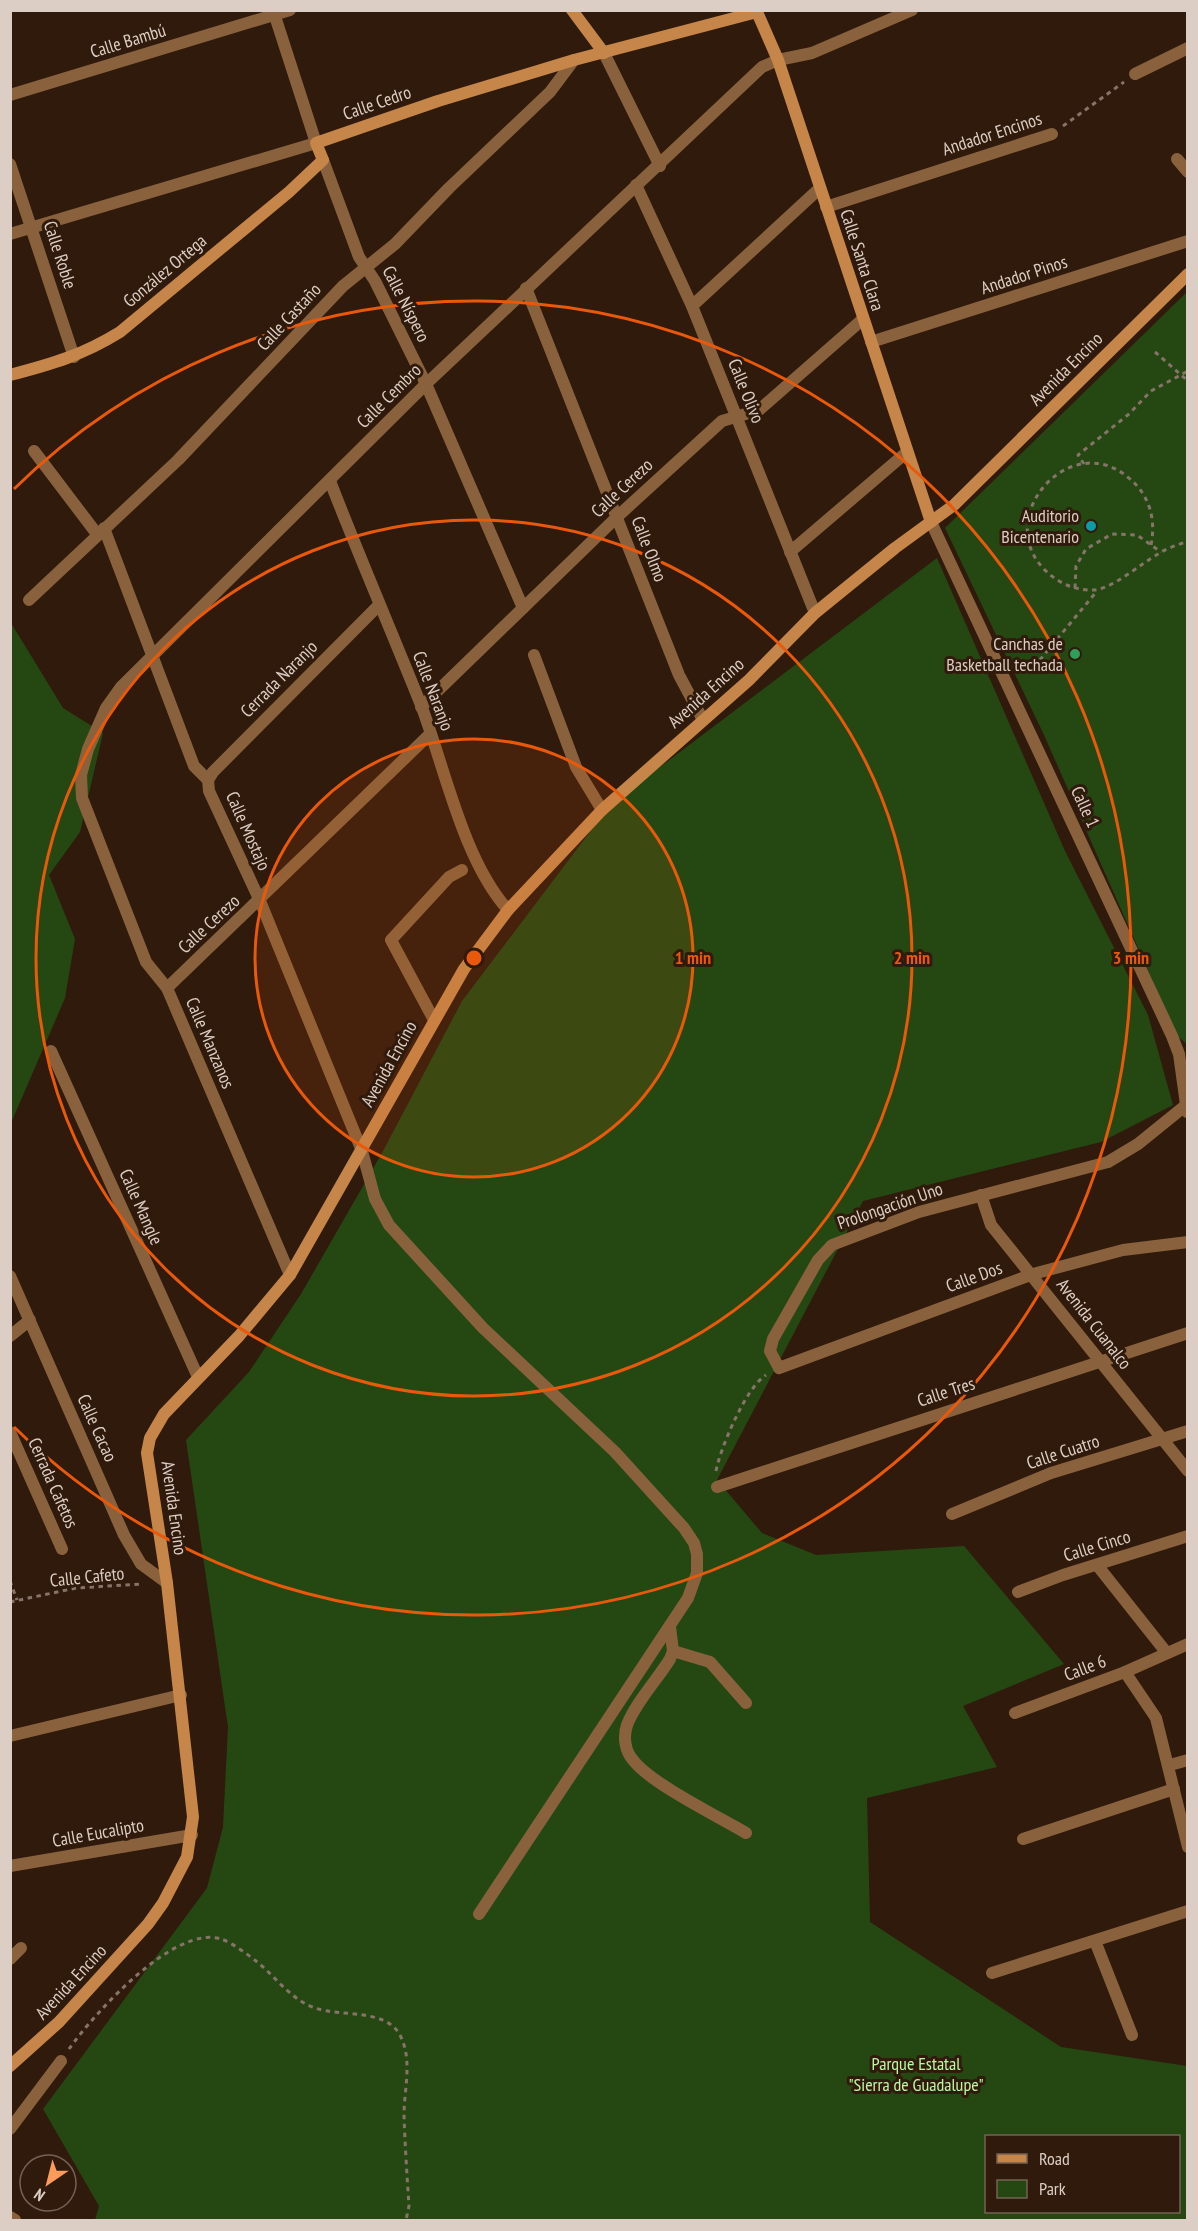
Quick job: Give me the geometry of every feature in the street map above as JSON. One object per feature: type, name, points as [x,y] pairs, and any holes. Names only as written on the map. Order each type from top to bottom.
[{"type":"main road","points":[[572,10],[604,53]]},
{"type":"main road","name":"Calle Cedro","points":[[316,143],[438,101],[574,60],[756,11]]},
{"type":"main road","name":"Calle Santa Clara","points":[[756,11],[778,60],[931,522]]},
{"type":"main road","name":"Calle Níspero","points":[[316,143],[323,160]]},
{"type":"main road","name":"González Ortega","points":[[10,375],[74,357],[120,332],[289,192],[323,160]]},
{"type":"main road","name":"Avenida Encino","points":[[10,2066],[28,2053],[67,2014],[148,1924],[178,1878],[192,1835],[193,1817],[181,1695],[147,1453],[150,1438],[160,1419],[239,1336],[290,1275],[464,969],[508,910],[602,810],[749,680],[815,614],[895,548],[954,505],[1188,274]]},
{"type":"street","name":"Calle Bambú","points":[[10,95],[273,13],[290,10]]},
{"type":"street","points":[[778,60],[812,53],[912,10]]},
{"type":"street","name":"Calle Níspero","points":[[273,13],[316,143]]},
{"type":"street","points":[[1135,74],[1188,48]]},
{"type":"street","points":[[604,53],[660,166]]},
{"type":"street","name":"Calle Castaño","points":[[29,600],[178,460],[343,286],[395,244],[449,188],[550,92],[574,60]]},
{"type":"street","name":"Calle Cembro","points":[[97,726],[121,687],[152,654],[426,384],[636,185],[660,166],[762,67],[778,60]]},
{"type":"street","name":"Andador Encinos","points":[[826,207],[1052,134]]},
{"type":"street","name":"Calle Cedro","points":[[10,234],[316,143]]},
{"type":"street","points":[[1177,159],[1188,172]]},
{"type":"street","name":"Calle Níspero","points":[[323,160],[352,241],[426,384],[523,608]]},
{"type":"street","name":"Calle Roble","points":[[10,164],[74,357]]},
{"type":"street","name":"Calle Olivo","points":[[636,185],[692,306],[815,614]]},
{"type":"street","points":[[692,306],[820,188]]},
{"type":"street","name":"Andador Pinos","points":[[871,342],[1188,241]]},
{"type":"street","name":"Calle Olmo","points":[[526,288],[679,675],[703,720]]},
{"type":"street","name":"Calle Cerezo","points":[[421,707],[618,516],[722,421],[759,410],[863,319]]},
{"type":"street","name":"Calle Mostajo","points":[[34,451],[101,531],[152,654],[194,766],[208,780],[209,791],[260,901],[362,1151],[375,1199],[389,1225],[403,1243],[508,1353],[615,1452],[684,1528],[694,1543],[697,1573],[688,1598],[478,1914]]},
{"type":"street","points":[[790,552],[908,452]]},
{"type":"street","name":"Calle Naranjo","points":[[330,481],[421,707],[482,873],[508,910]]},
{"type":"street","name":"Calle 1","points":[[931,522],[1172,1035],[1179,1054],[1186,1110]]},
{"type":"street","name":"Cerrada Naranjo","points":[[208,780],[213,772],[379,605]]},
{"type":"street","points":[[534,655],[576,767],[602,810]]},
{"type":"street","name":"Calle Manzanos","points":[[97,726],[88,750],[81,788],[94,827],[146,962],[167,988],[290,1275]]},
{"type":"street","name":"Calle Cerezo","points":[[167,988],[260,901],[430,734]]},
{"type":"street","points":[[434,1020],[391,940],[448,877],[462,870]]},
{"type":"street","name":"Calle Mangle","points":[[51,1052],[198,1377]]},
{"type":"street","name":"Prolongación Uno","points":[[779,1368],[770,1351],[771,1344],[824,1251],[849,1238],[918,1212],[1108,1162],[1186,1110]]},
{"type":"street","name":"Avenida Cuanalco","points":[[981,1195],[991,1225],[1033,1274],[1098,1361],[1188,1471]]},
{"type":"street","name":"Calle Dos","points":[[779,1368],[1033,1274],[1123,1250],[1188,1242]]},
{"type":"street","name":"Calle Cacao","points":[[10,1276],[124,1535],[141,1564],[166,1583]]},
{"type":"street","points":[[10,1336],[30,1320]]},
{"type":"street","name":"Calle Tres","points":[[717,1487],[1188,1333]]},
{"type":"street","name":"Calle Cuatro","points":[[952,1514],[1051,1473],[1125,1452],[1162,1437],[1188,1431]]},
{"type":"street","name":"Cerrada Cafetos","points":[[10,1432],[62,1549]]},
{"type":"street","name":"Calle Cinco","points":[[1018,1592],[1188,1536]]},
{"type":"street","points":[[1097,1565],[1166,1652]]},
{"type":"street","points":[[670,1627],[672,1651],[628,1724],[625,1740],[627,1750],[632,1760],[646,1774],[746,1833]]},
{"type":"street","name":"Calle 6","points":[[1015,1713],[1125,1672],[1188,1644]]},
{"type":"street","points":[[672,1651],[710,1662],[725,1683],[746,1703]]},
{"type":"street","points":[[1125,1672],[1156,1718],[1170,1765],[1188,1847]]},
{"type":"street","points":[[10,1736],[181,1695]]},
{"type":"street","points":[[1170,1765],[1188,1761]]},
{"type":"street","points":[[1023,1839],[1174,1789]]},
{"type":"street","name":"Calle Eucalipto","points":[[10,1866],[192,1835]]},
{"type":"street","points":[[992,1972],[1188,1911]]},
{"type":"street","points":[[1095,1941],[1132,2035]]},
{"type":"street","points":[[10,1959],[21,1948]]},
{"type":"street","points":[[10,2129],[62,2061]]},
{"type":"street","points":[[11,2217],[15,2220]]},
{"type":"path","name":"Andador Encinos","points":[[1052,134],[1135,74]]},
{"type":"path","points":[[1155,352],[1188,381]]},
{"type":"path","points":[[1084,464],[1078,455],[1129,414],[1151,391],[1188,371]]},
{"type":"path","points":[[1098,590],[1075,588],[1060,582],[1039,563],[1028,537],[1027,522],[1030,506],[1049,479],[1059,472],[1084,464],[1113,468],[1136,484],[1152,513],[1151,545]]},
{"type":"path","points":[[1075,588],[1076,566],[1086,549],[1112,534],[1137,536],[1161,552]]},
{"type":"path","points":[[1034,667],[1085,602],[1098,590],[1161,552],[1188,541]]},
{"type":"path","points":[[717,1487],[714,1484],[719,1454],[753,1388],[761,1378],[779,1368]]},
{"type":"path","points":[[10,1581],[17,1600]]},
{"type":"path","name":"Calle Cafeto","points":[[10,1602],[76,1588],[166,1583]]},
{"type":"path","points":[[62,2061],[82,2030],[121,1986],[148,1965],[178,1947],[203,1939],[220,1939],[255,1960],[300,2001],[316,2009],[383,2021],[398,2031],[404,2048],[408,2084],[404,2112],[409,2206],[406,2220]]},
{"type":"green space","points":[[1187,292],[1187,1044],[1177,1036],[1044,735],[945,528]]},
{"type":"green space","name":"Parque Estatal \"Sierra de Guadalupe\"","points":[[937,558],[1065,851],[1148,1015],[1173,1105],[1101,1142],[863,1201],[717,1480],[762,1533],[816,1555],[964,1546],[1064,1664],[963,1706],[997,1767],[867,1798],[870,1922],[1061,2047],[1187,2066],[1187,2220],[95,2220],[99,2206],[78,2170],[78,2153],[68,2153],[43,2109],[207,1888],[223,1827],[228,1727],[186,1440],[249,1372],[301,1294],[382,1153],[462,1001],[611,804]]},
{"type":"green space","points":[[11,623],[63,708],[103,733],[80,832],[49,875],[75,939],[65,998],[11,1123]]},
{"type":"place","name":"Auditorio Bicentenario","points":[[1091,526]]},
{"type":"place","name":"Canchas de Basketball techada","points":[[1075,654]]}]
